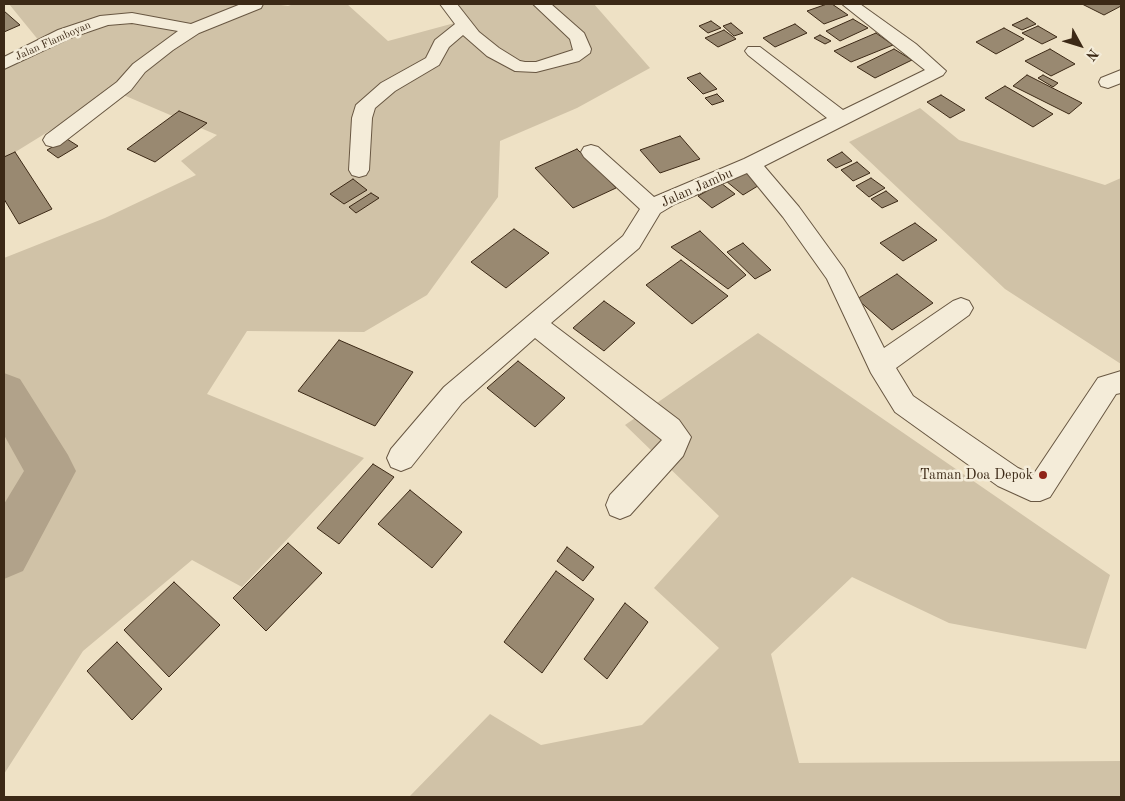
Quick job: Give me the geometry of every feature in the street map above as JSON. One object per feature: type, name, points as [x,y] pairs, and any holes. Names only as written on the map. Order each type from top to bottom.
[{"type":"street","points":[[53,140],[124,86],[139,68],[193,30],[255,4]]},
{"type":"street","points":[[448,4],[473,36],[515,66],[542,66],[573,57],[581,52],[582,49],[578,37],[541,4]]},
{"type":"street","name":"Jalan Jambu","points":[[400,458],[453,395],[534,323],[631,242],[652,208],[667,199],[751,164],[937,71],[910,48],[850,4]]},
{"type":"street","name":"Jalan Flamboyan","points":[[4,64],[64,34],[106,20],[132,18],[193,30]]},
{"type":"street","points":[[359,170],[362,118],[366,105],[388,87],[428,65],[435,58],[441,44],[465,25]]},
{"type":"street","points":[[754,52],[840,118]]},
{"type":"street","points":[[591,152],[652,208]]},
{"type":"street","points":[[751,164],[791,212],[836,275],[880,365],[904,404],[1008,477],[1031,488],[1040,488],[1107,386],[1121,382]]},
{"type":"street","points":[[880,365],[960,308]]},
{"type":"street","points":[[534,323],[669,428],[677,437],[673,447],[620,505]]},
{"type":"shaded area","points":[[9,4],[274,4],[288,6],[294,4],[347,4],[388,41],[462,21],[447,4],[594,4],[650,68],[577,108],[500,141],[498,197],[427,295],[364,332],[247,331],[207,394],[364,458],[242,587],[192,560],[83,651],[4,774],[4,258],[105,218],[196,175],[181,161],[217,135],[114,91],[4,159],[4,68],[44,47]]},
{"type":"shaded area","points":[[920,108],[959,140],[1105,185],[1121,178],[1121,364],[1005,289],[849,142]]},
{"type":"shaded area","points":[[758,333],[1110,575],[1086,649],[949,623],[852,577],[771,654],[799,763],[1121,761],[1121,797],[409,797],[490,714],[541,745],[642,725],[719,648],[654,588],[719,516],[625,425]]},
{"type":"building","points":[[832,4],[848,15],[824,24],[807,11]]},
{"type":"building","points":[[1082,4],[1121,4],[1121,6],[1104,15]]},
{"type":"building","points":[[4,11],[20,25],[4,32]]},
{"type":"building","points":[[1027,18],[1036,24],[1022,30],[1012,25]]},
{"type":"building","points":[[853,19],[868,28],[840,41],[826,31]]},
{"type":"building","points":[[711,21],[721,28],[708,33],[699,26]]},
{"type":"building","points":[[731,23],[743,33],[734,36],[723,26]]},
{"type":"building","points":[[795,24],[807,33],[775,47],[763,38]]},
{"type":"building","points":[[1038,26],[1057,37],[1042,44],[1022,33]]},
{"type":"building","points":[[1004,28],[1024,39],[996,54],[976,42]]},
{"type":"building","points":[[724,30],[736,39],[718,47],[705,38]]},
{"type":"building","points":[[876,33],[893,45],[851,62],[834,51]]},
{"type":"building","points":[[820,35],[831,41],[825,44],[814,38]]},
{"type":"building","points":[[894,49],[912,60],[875,78],[857,67]]},
{"type":"building","points":[[1050,49],[1075,64],[1051,76],[1025,61]]},
{"type":"building","points":[[700,73],[717,89],[703,94],[687,78]]},
{"type":"building","points":[[1027,75],[1082,103],[1069,114],[1013,86]]},
{"type":"building","points":[[1043,75],[1058,83],[1053,87],[1038,78]]},
{"type":"building","points":[[1005,86],[1053,114],[1033,127],[985,98]]},
{"type":"building","points":[[717,94],[724,101],[712,105],[705,98]]},
{"type":"building","points":[[941,95],[965,110],[950,118],[927,102]]},
{"type":"building","points":[[179,111],[207,123],[155,162],[127,149]]},
{"type":"building","points":[[680,136],[700,159],[660,173],[640,150]]},
{"type":"building","points":[[67,139],[78,146],[58,158],[47,150]]},
{"type":"building","points":[[577,149],[616,188],[573,208],[535,168]]},
{"type":"building","points":[[15,152],[52,209],[19,224],[4,199],[4,157]]},
{"type":"building","points":[[842,152],[852,161],[836,168],[827,160]]},
{"type":"building","points":[[857,162],[870,173],[853,181],[841,170]]},
{"type":"building","points":[[744,171],[761,184],[743,195],[726,181]]},
{"type":"building","points":[[871,178],[885,188],[869,197],[856,186]]},
{"type":"building","points":[[353,179],[367,190],[344,204],[330,194]]},
{"type":"building","points":[[721,183],[735,194],[712,208],[698,196]]},
{"type":"building","points":[[886,191],[898,201],[882,208],[871,199]]},
{"type":"building","points":[[371,193],[379,198],[356,213],[349,207]]},
{"type":"building","points":[[915,223],[937,240],[903,261],[880,243]]},
{"type":"building","points":[[514,229],[549,253],[506,288],[471,262]]},
{"type":"building","points":[[700,231],[746,275],[728,289],[671,247]]},
{"type":"building","points":[[743,243],[771,270],[755,279],[727,252]]},
{"type":"building","points":[[681,260],[728,296],[692,324],[646,285]]},
{"type":"building","points":[[897,274],[933,303],[892,330],[857,299]]},
{"type":"building","points":[[604,301],[635,323],[604,351],[573,328]]},
{"type":"building","points":[[339,340],[413,372],[375,426],[298,391]]},
{"type":"building","points":[[518,361],[565,398],[535,427],[487,388]]},
{"type":"building","points":[[373,464],[394,477],[339,544],[317,528]]},
{"type":"building","points":[[410,490],[462,532],[432,568],[378,524]]},
{"type":"building","points":[[288,543],[322,573],[266,631],[233,598]]},
{"type":"building","points":[[567,547],[594,567],[583,581],[557,561]]},
{"type":"building","points":[[556,571],[594,599],[542,673],[504,642]]},
{"type":"building","points":[[174,582],[220,625],[169,677],[124,630]]},
{"type":"building","points":[[625,603],[648,622],[607,679],[584,659]]},
{"type":"building","points":[[117,642],[162,689],[132,720],[87,671]]},
{"type":"waterway","points":[[4,393],[51,471],[4,553]]},
{"type":"place","name":"Taman Doa Depok","points":[[1043,475]]}]
